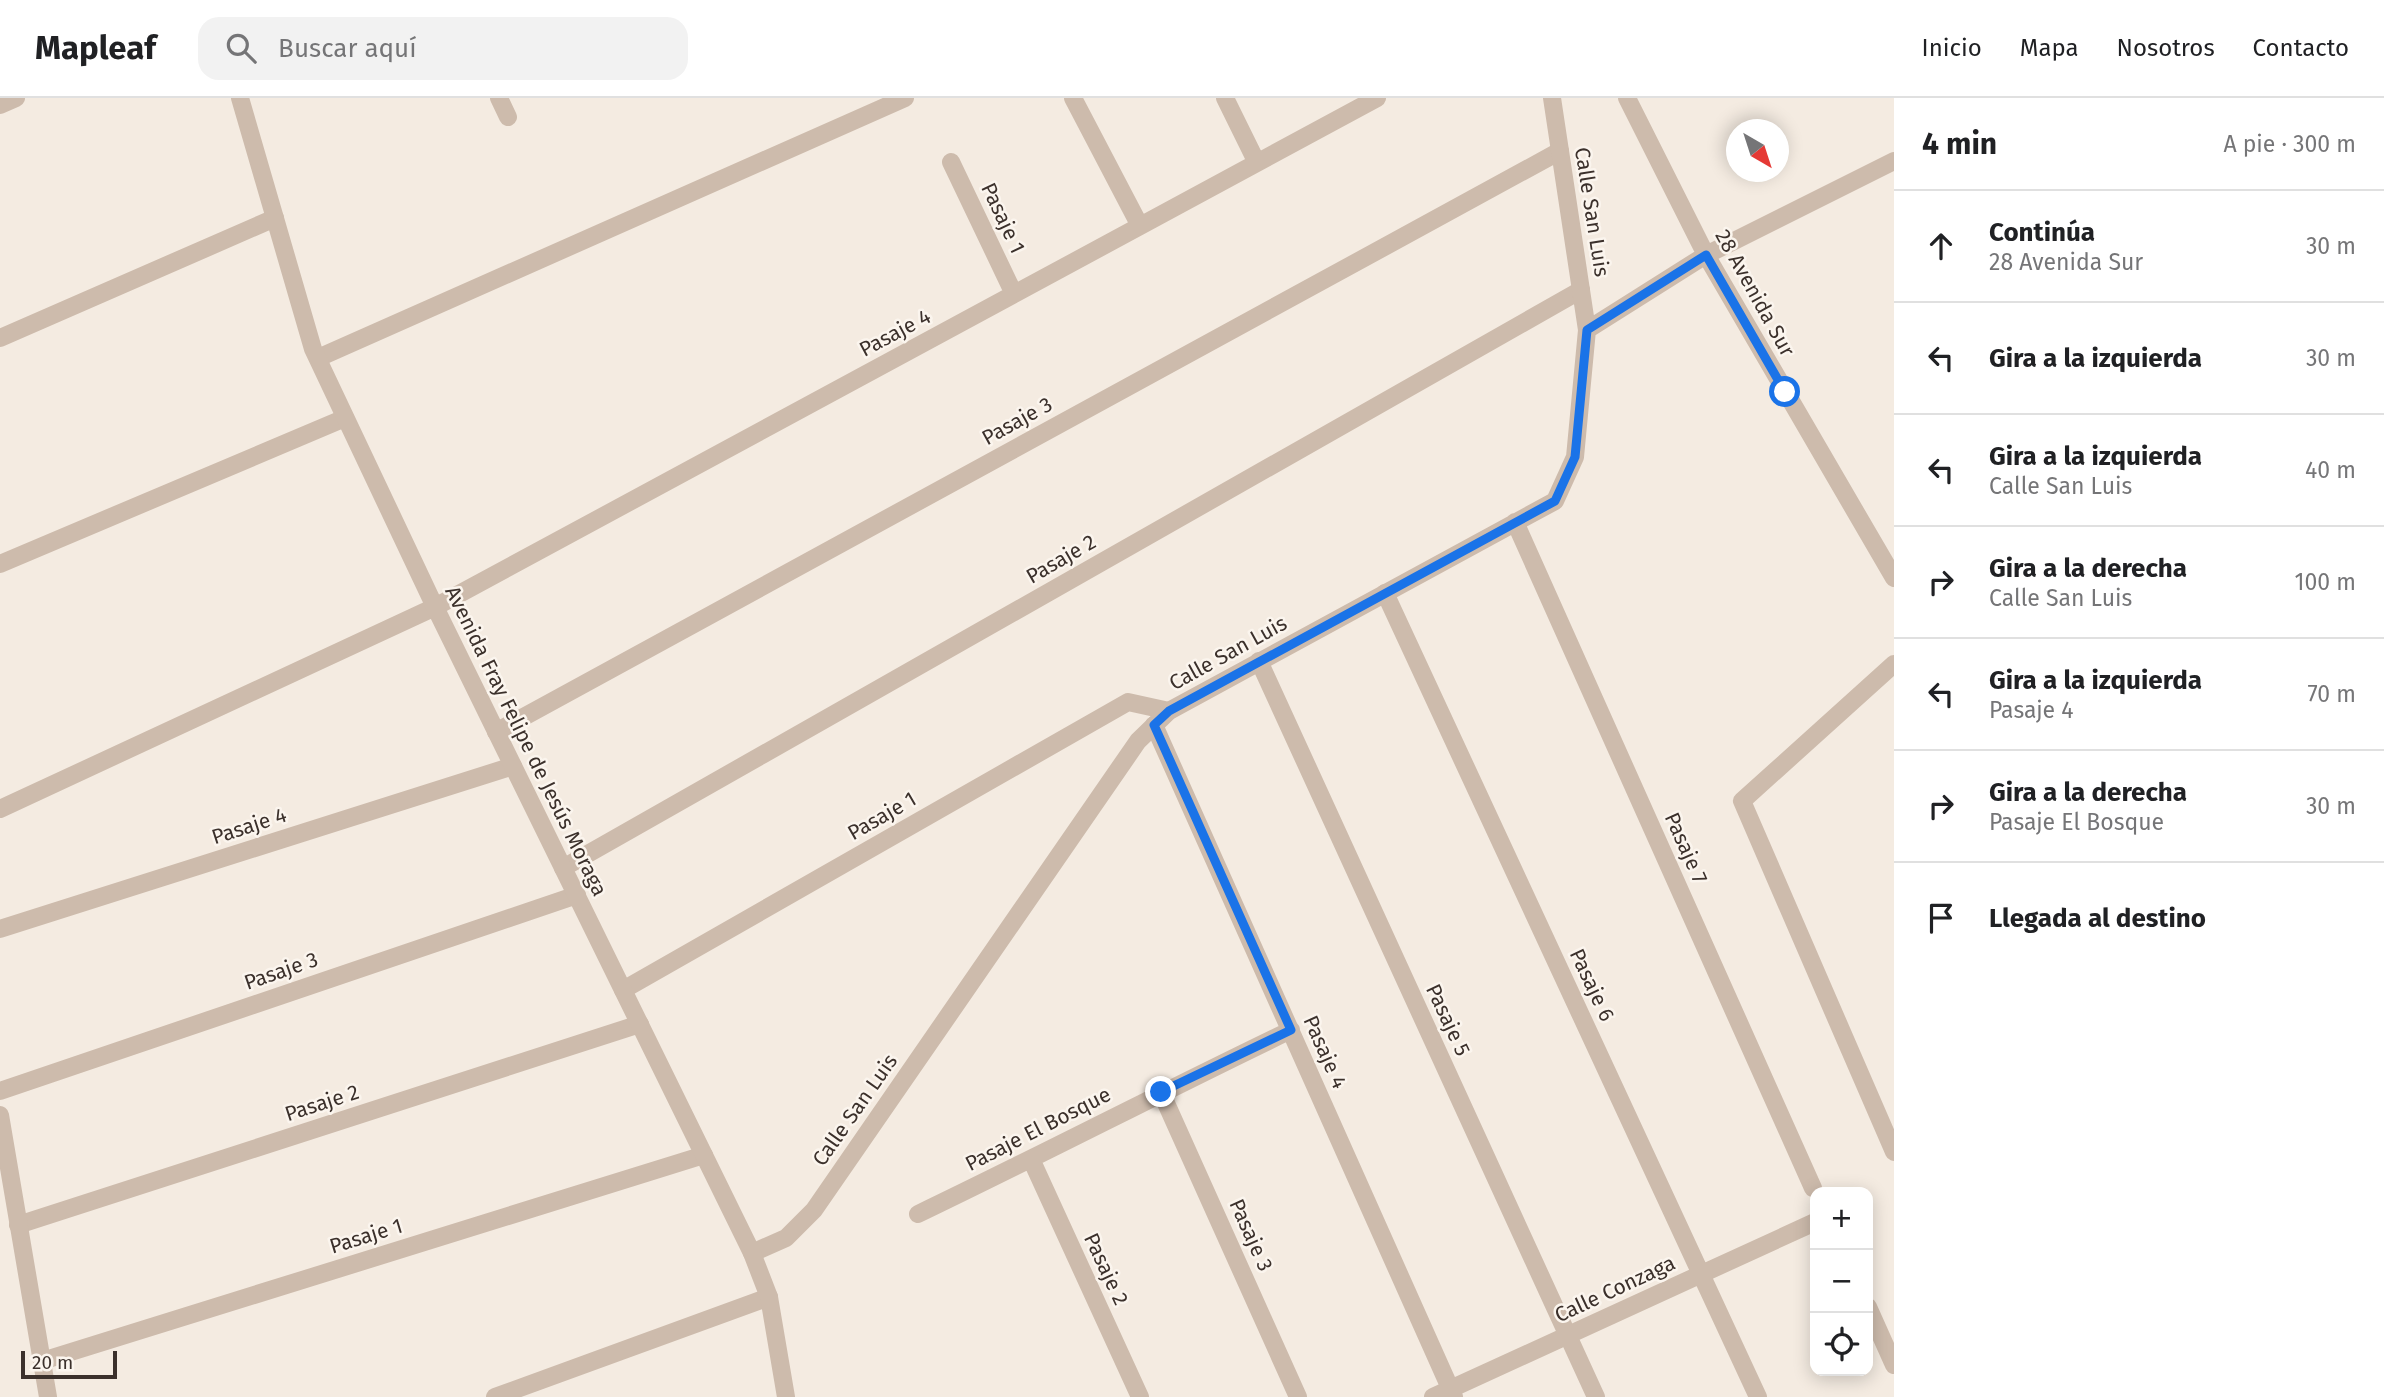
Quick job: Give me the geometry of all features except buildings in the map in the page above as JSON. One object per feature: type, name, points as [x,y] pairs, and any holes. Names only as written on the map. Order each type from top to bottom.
[{"type":"street","points":[[0,105],[16,98]]},
{"type":"street","name":"Avenida Fray Felipe de Jesús Moraga","points":[[240,98],[318,358],[435,607],[752,1253],[769,1297],[786,1397]]},
{"type":"street","points":[[499,98],[508,117]]},
{"type":"street","points":[[318,358],[905,98]]},
{"type":"street","points":[[1073,98],[1140,226]]},
{"type":"street","points":[[1225,98],[1257,163]]},
{"type":"street","name":"Pasaje 4","points":[[0,809],[435,607],[1377,98]]},
{"type":"street","name":"Calle San Luis","points":[[752,1253],[786,1238],[814,1210],[1138,741],[1154,725],[1169,711],[1555,501],[1575,457],[1587,330],[1552,98]]},
{"type":"street","name":"28 Avenida Sur","points":[[1627,98],[1706,255],[1894,578]]},
{"type":"street","name":"Pasaje 3","points":[[496,732],[1560,150]]},
{"type":"street","points":[[1587,330],[1706,255],[1894,161]]},
{"type":"street","name":"Pasaje 1","points":[[951,162],[1014,295]]},
{"type":"street","points":[[0,338],[275,218]]},
{"type":"street","name":"Pasaje 2","points":[[563,868],[1581,290]]},
{"type":"street","points":[[0,564],[345,418]]},
{"type":"street","name":"Pasaje 7","points":[[1515,522],[1813,1187]]},
{"type":"street","name":"Pasaje 6","points":[[1385,593],[1758,1397]]},
{"type":"street","name":"Pasaje 5","points":[[1259,661],[1596,1397]]},
{"type":"street","points":[[1894,664],[1742,801],[1894,1152]]},
{"type":"street","name":"Pasaje 1","points":[[623,990],[1128,702],[1169,711]]},
{"type":"street","name":"Pasaje 4","points":[[1154,725],[1453,1393]]},
{"type":"street","name":"Pasaje 4","points":[[0,929],[513,766]]},
{"type":"street","name":"Pasaje 3","points":[[0,1091],[577,895]]},
{"type":"street","name":"Pasaje 2","points":[[18,1225],[640,1024]]},
{"type":"street","name":"Pasaje El Bosque","points":[[918,1214],[1291,1030]]},
{"type":"street","name":"Pasaje 3","points":[[1161,1092],[1298,1397]]},
{"type":"street","points":[[0,1115],[48,1397]]},
{"type":"street","name":"Pasaje 1","points":[[41,1361],[704,1155]]},
{"type":"street","name":"Pasaje 2","points":[[1031,1159],[1140,1397]]},
{"type":"street","name":"Calle Conzaga","points":[[1433,1397],[1453,1393],[1568,1335],[1810,1224]]},
{"type":"street","points":[[495,1397],[769,1297]]},
{"type":"street","points":[[1871,1313],[1894,1364]]},
{"type":"route","points":[[1161,1092],[1291,1030],[1154,725],[1169,711],[1555,501],[1575,457],[1587,330],[1706,255],[1785,392]]}]
